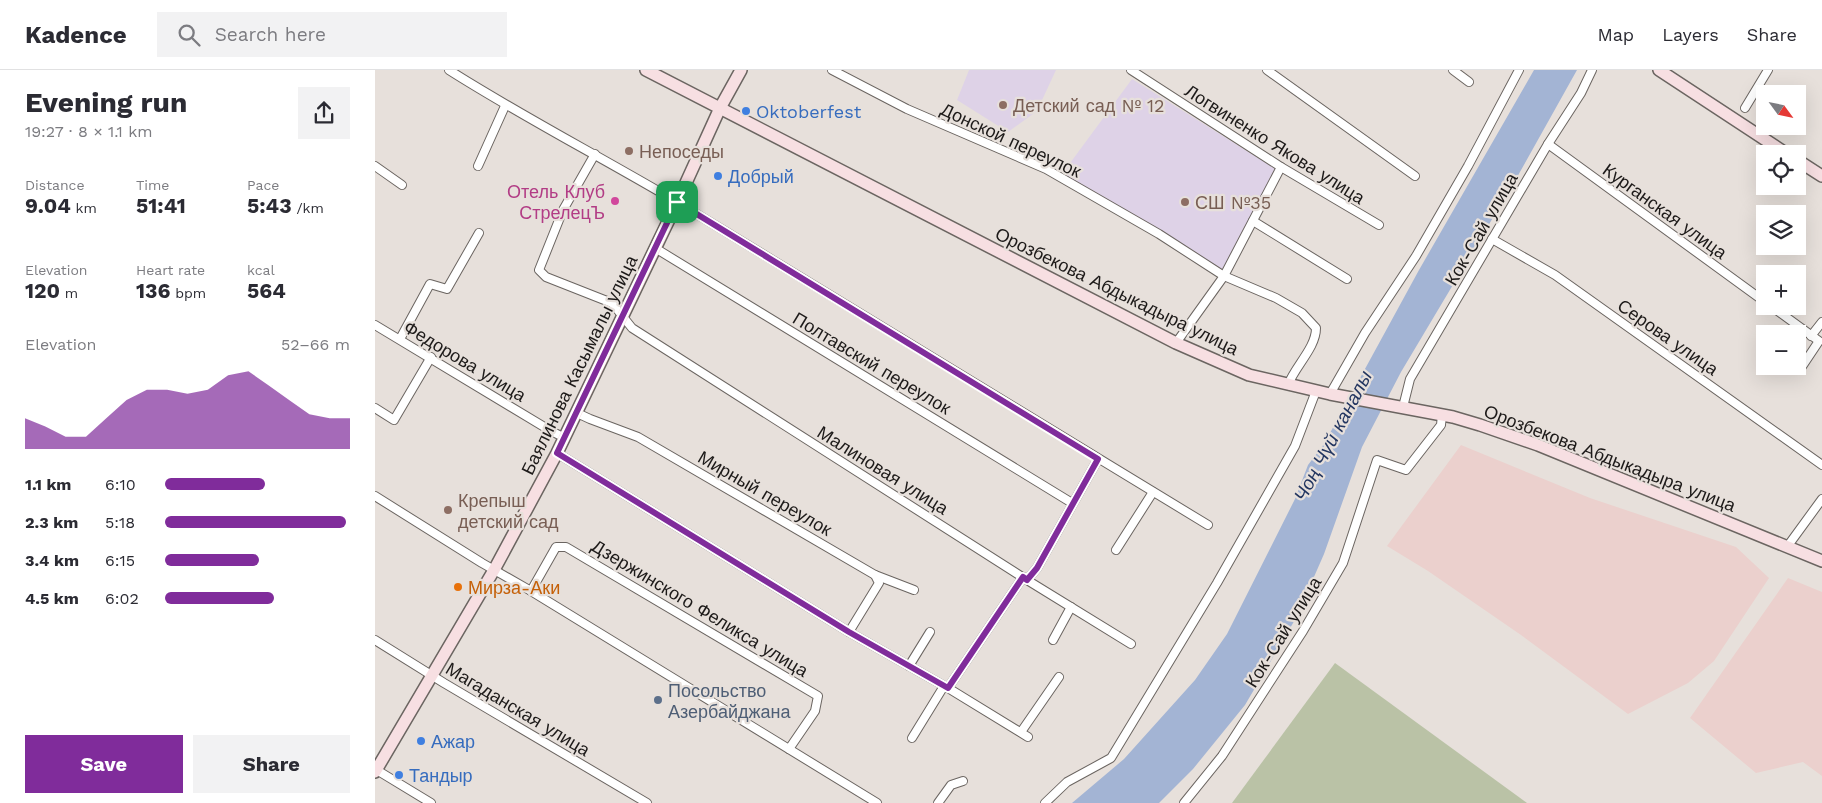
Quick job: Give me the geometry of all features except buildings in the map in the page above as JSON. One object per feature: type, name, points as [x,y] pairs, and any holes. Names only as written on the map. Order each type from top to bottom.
[{"type":"street","points":[[449,70],[505,106],[595,154],[677,202],[1208,525]]},
{"type":"street","name":"Орозбекова Абдыкадыра улица","points":[[647,70],[1175,343],[1249,375],[1316,391],[1442,415],[1480,425],[1538,445],[1822,561]]},
{"type":"street","name":"Баялинова Касымалы улица","points":[[375,770],[494,570],[565,438],[720,108],[741,70]]},
{"type":"street","name":"Донской переулок","points":[[832,70],[907,109],[1046,169],[1159,234],[1224,276],[1276,298],[1302,313],[1316,328],[1316,337],[1292,375],[1288,385]]},
{"type":"street","name":"Логвиненко Якова улица","points":[[1131,70],[1281,167],[1379,225]]},
{"type":"street","points":[[1267,70],[1415,176]]},
{"type":"street","points":[[1453,70],[1469,82]]},
{"type":"street","points":[[1334,394],[1365,333],[1416,256],[1468,166],[1519,70]]},
{"type":"street","name":"Кок-Сай улица","points":[[1399,406],[1410,379],[1548,144],[1581,93],[1592,70]]},
{"type":"street","points":[[1659,70],[1773,145]]},
{"type":"street","points":[[1745,108],[1768,70]]},
{"type":"street","points":[[478,166],[505,106]]},
{"type":"street","name":"Курганская улица","points":[[1548,144],[1756,295]]},
{"type":"street","name":"Малиновая улица","points":[[595,154],[563,210],[539,270],[546,277],[612,303],[632,328],[1131,644]]},
{"type":"street","points":[[375,166],[402,185]]},
{"type":"street","points":[[1806,166],[1822,176]]},
{"type":"street","points":[[1175,343],[1224,276],[1281,167]]},
{"type":"street","points":[[1253,221],[1347,279]]},
{"type":"street","points":[[399,339],[430,284],[447,289],[479,234]]},
{"type":"street","name":"Серова улица","points":[[1492,239],[1555,275],[1822,465]]},
{"type":"street","name":"Полтавский переулок","points":[[655,248],[1072,504]]},
{"type":"street","points":[[1783,315],[1820,342],[1806,361]]},
{"type":"street","points":[[1811,336],[1822,322]]},
{"type":"street","name":"Федорова улица","points":[[375,325],[565,438]]},
{"type":"street","points":[[375,408],[394,420],[431,357]]},
{"type":"street","points":[[1045,803],[1067,782],[1111,758],[1217,583],[1295,446],[1316,391]]},
{"type":"street","name":"Мирный переулок","points":[[577,413],[638,437],[875,575],[915,590]]},
{"type":"street","name":"Кок-Сай улица","points":[[1184,803],[1221,756],[1303,631],[1343,564],[1377,460],[1406,470],[1441,425],[1442,415]]},
{"type":"street","points":[[557,453],[849,632],[946,687],[1028,737]]},
{"type":"street","points":[[912,738],[946,687],[1025,578],[1037,568],[1098,459]]},
{"type":"street","points":[[1117,550],[1153,492]]},
{"type":"street","points":[[375,496],[877,803]]},
{"type":"street","points":[[1787,547],[1822,499]]},
{"type":"street","name":"Дзержинского Феликса улица","points":[[531,591],[556,547],[566,546],[818,696],[815,711],[789,749]]},
{"type":"street","points":[[849,632],[879,583],[875,575]]},
{"type":"street","points":[[1053,640],[1071,607]]},
{"type":"street","points":[[909,666],[930,632]]},
{"type":"street","name":"Магаданская улица","points":[[375,640],[432,676],[647,803]]},
{"type":"street","points":[[1021,732],[1059,677]]},
{"type":"street","points":[[375,770],[431,803]]},
{"type":"street","points":[[938,803],[951,785],[963,781]]},
{"type":"shaded area","name":"Детский сад № 12","points":[[969,70],[1056,70],[1037,111],[1008,132],[957,100]]},
{"type":"shaded area","name":"СШ №35","points":[[1132,79],[1277,170],[1222,273],[1062,174]]},
{"type":"shaded area","points":[[1461,445],[1590,498],[1736,547],[1769,578],[1714,661],[1688,683],[1628,714],[1521,635],[1428,571],[1387,546]]},
{"type":"shaded area","points":[[1788,578],[1822,592],[1822,776],[1803,762],[1756,773],[1690,718]]},
{"type":"green space","points":[[1335,663],[1527,803],[1232,803]]},
{"type":"water","name":"Чоң Чүй каналы","points":[[1534,70],[1577,70],[1516,179],[1401,372],[1362,447],[1324,554],[1296,618],[1245,705],[1193,769],[1159,803],[1072,803],[1124,759],[1195,680],[1227,634],[1295,499],[1308,465],[1324,444],[1419,270]]},
{"type":"place","name":"Детский сад № 12","points":[[1003,105]]},
{"type":"place","name":"Oktoberfest","points":[[746,111]]},
{"type":"place","name":"Непоседы","points":[[629,151]]},
{"type":"place","name":"Добрый","points":[[718,176]]},
{"type":"place","name":"Отель Клуб СтрелецЪ","points":[[615,201]]},
{"type":"place","name":"СШ №35","points":[[1185,202]]},
{"type":"place","name":"Крепыш детский сад","points":[[448,510]]},
{"type":"place","name":"Мирза-Аки","points":[[458,587]]},
{"type":"place","name":"Посольство Азербайджана","points":[[658,700]]},
{"type":"place","name":"Ажар","points":[[421,741]]},
{"type":"place","name":"Тандыр","points":[[399,775]]},
{"type":"route","points":[[677,202],[1098,459],[1037,568],[1027,580],[1023,577],[948,688],[849,632],[557,453],[677,202]]}]
